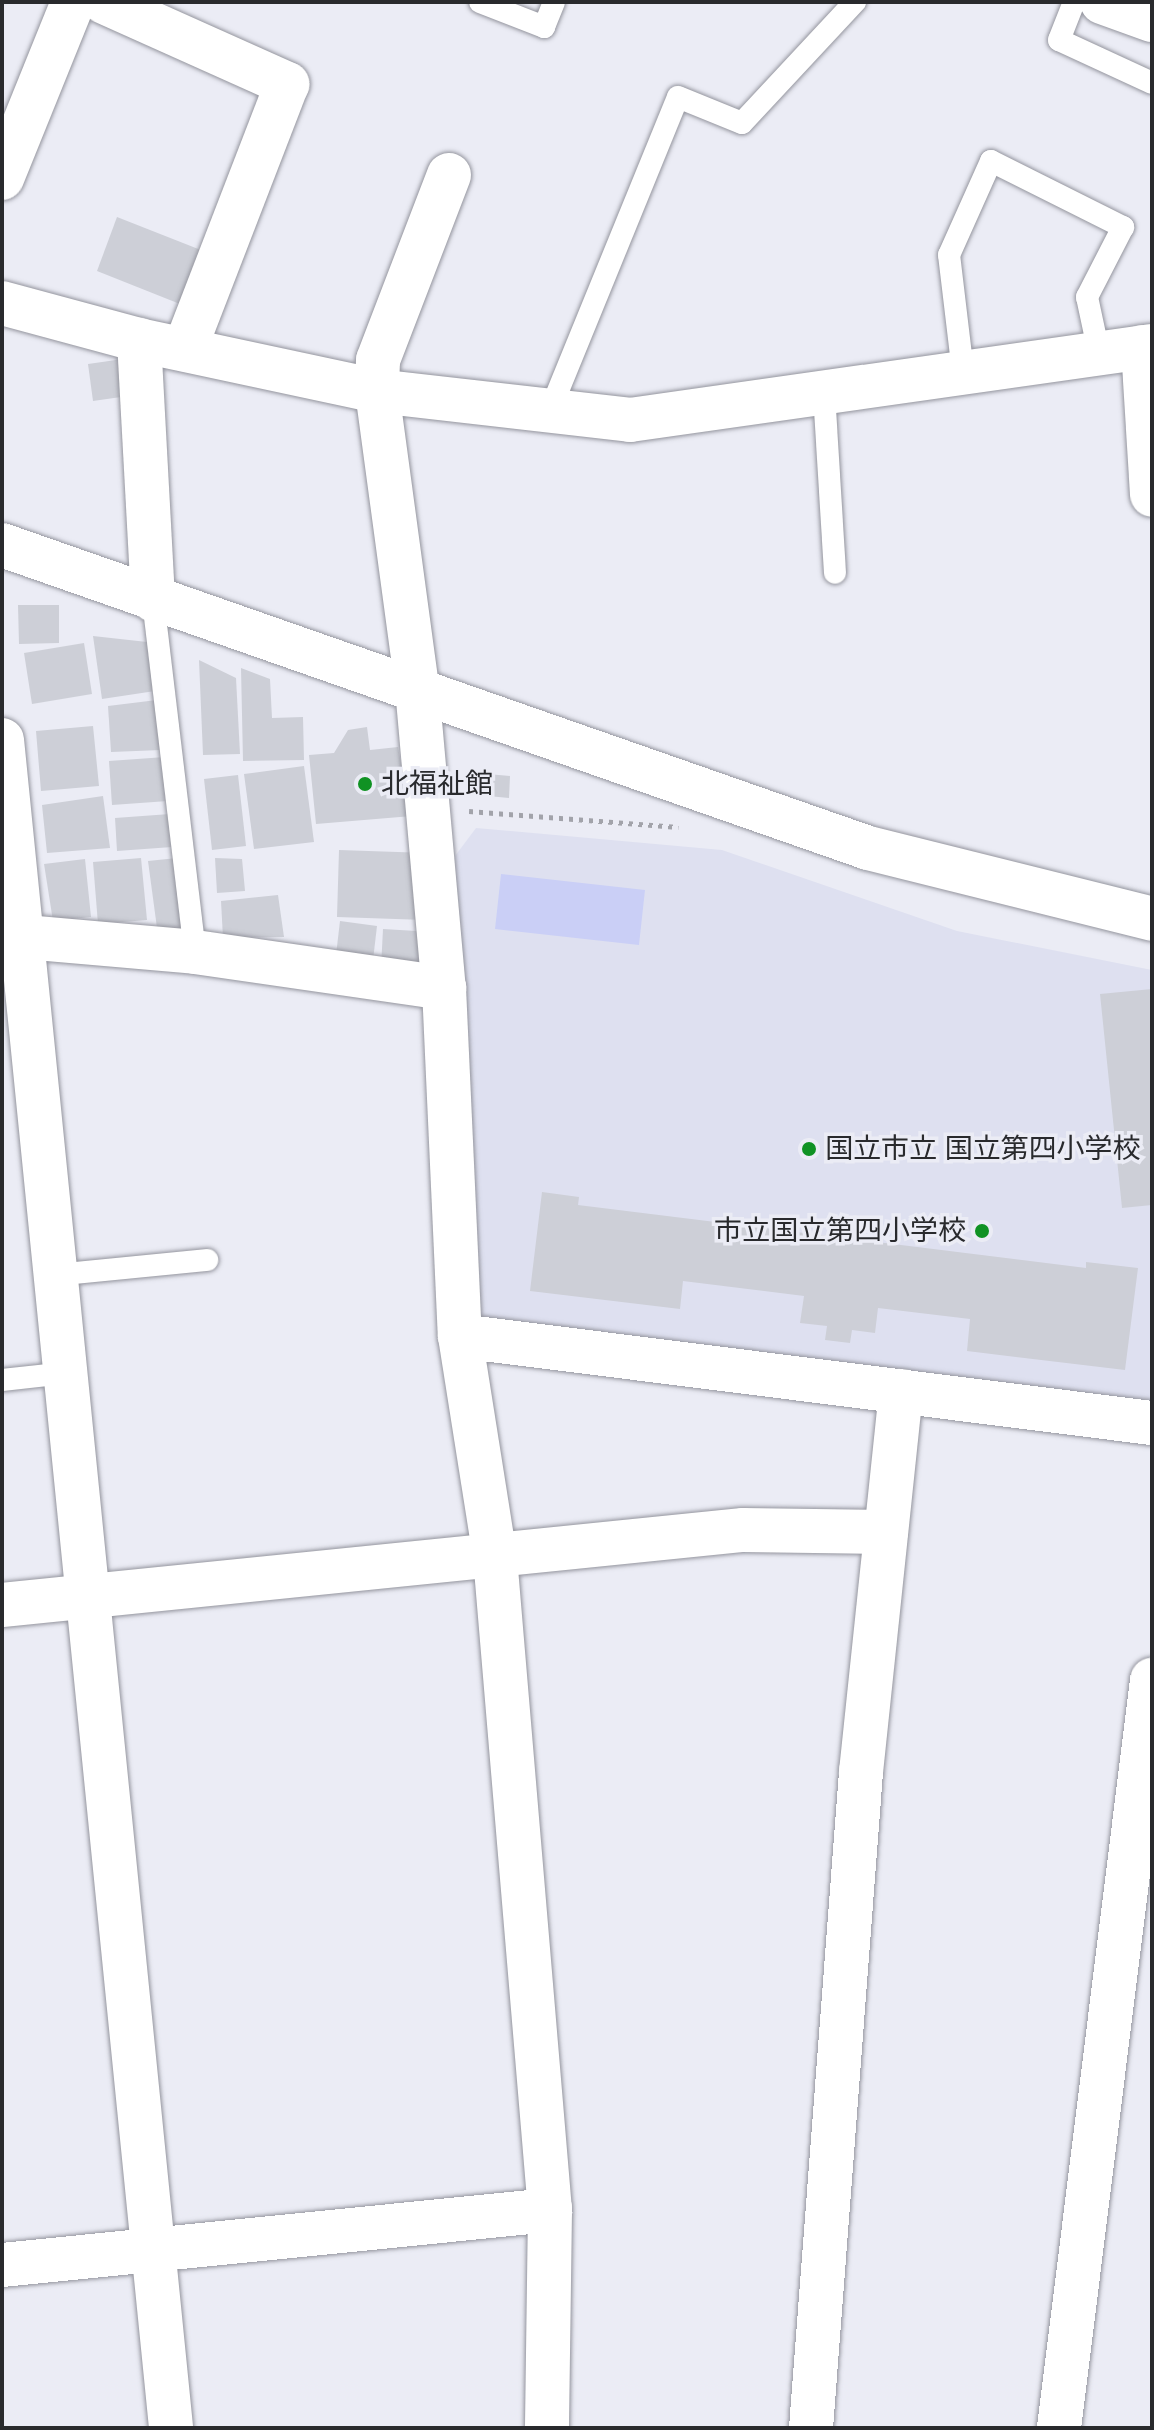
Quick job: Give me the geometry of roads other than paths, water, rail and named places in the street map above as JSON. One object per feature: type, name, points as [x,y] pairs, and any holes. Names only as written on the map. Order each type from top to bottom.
[{"type":"street","points":[[2,178],[73,2]]},
{"type":"street","points":[[104,2],[287,84],[185,349]]},
{"type":"street","points":[[1102,2],[1152,20]]},
{"type":"street","points":[[449,175],[378,360],[377,391],[417,688],[444,988],[460,1336],[495,1557],[550,2210],[547,2428]]},
{"type":"street","points":[[2,303],[139,340],[377,391],[630,420],[678,416],[1147,347],[1152,495]]},
{"type":"street","points":[[139,340],[153,600]]},
{"type":"street","points":[[2,545],[868,848],[1152,919]]},
{"type":"street","points":[[2,740],[11,934],[65,1373],[171,2428]]},
{"type":"street","points":[[11,934],[195,952],[444,988]]},
{"type":"street","points":[[460,1336],[1152,1423]]},
{"type":"street","points":[[811,2428],[861,1772],[901,1391]]},
{"type":"street","points":[[2,1605],[743,1530],[886,1532]]},
{"type":"street","points":[[1059,2428],[1152,1680]]},
{"type":"street","points":[[2,2265],[550,2210]]},
{"type":"lane","points":[[480,2],[544,27],[554,2]]},
{"type":"lane","points":[[549,413],[678,97],[742,123],[855,2]]},
{"type":"lane","points":[[1074,2],[1059,40],[1152,83]]},
{"type":"lane","points":[[963,372],[949,255],[991,161],[1123,227],[1087,297],[1099,353]]},
{"type":"lane","points":[[824,393],[835,573]]},
{"type":"lane","points":[[153,600],[195,952]]},
{"type":"lane","points":[[54,1275],[207,1260]]},
{"type":"lane","points":[[2,1380],[65,1373]]},
{"type":"water","points":[[501,874],[645,890],[639,945],[495,929]]},
{"type":"place","name":"北福祉館","points":[[365,784]]},
{"type":"place","name":"国立市立 国立第四小学校","points":[[809,1149]]},
{"type":"place","name":"市立国立第四小学校","points":[[982,1231]]}]
